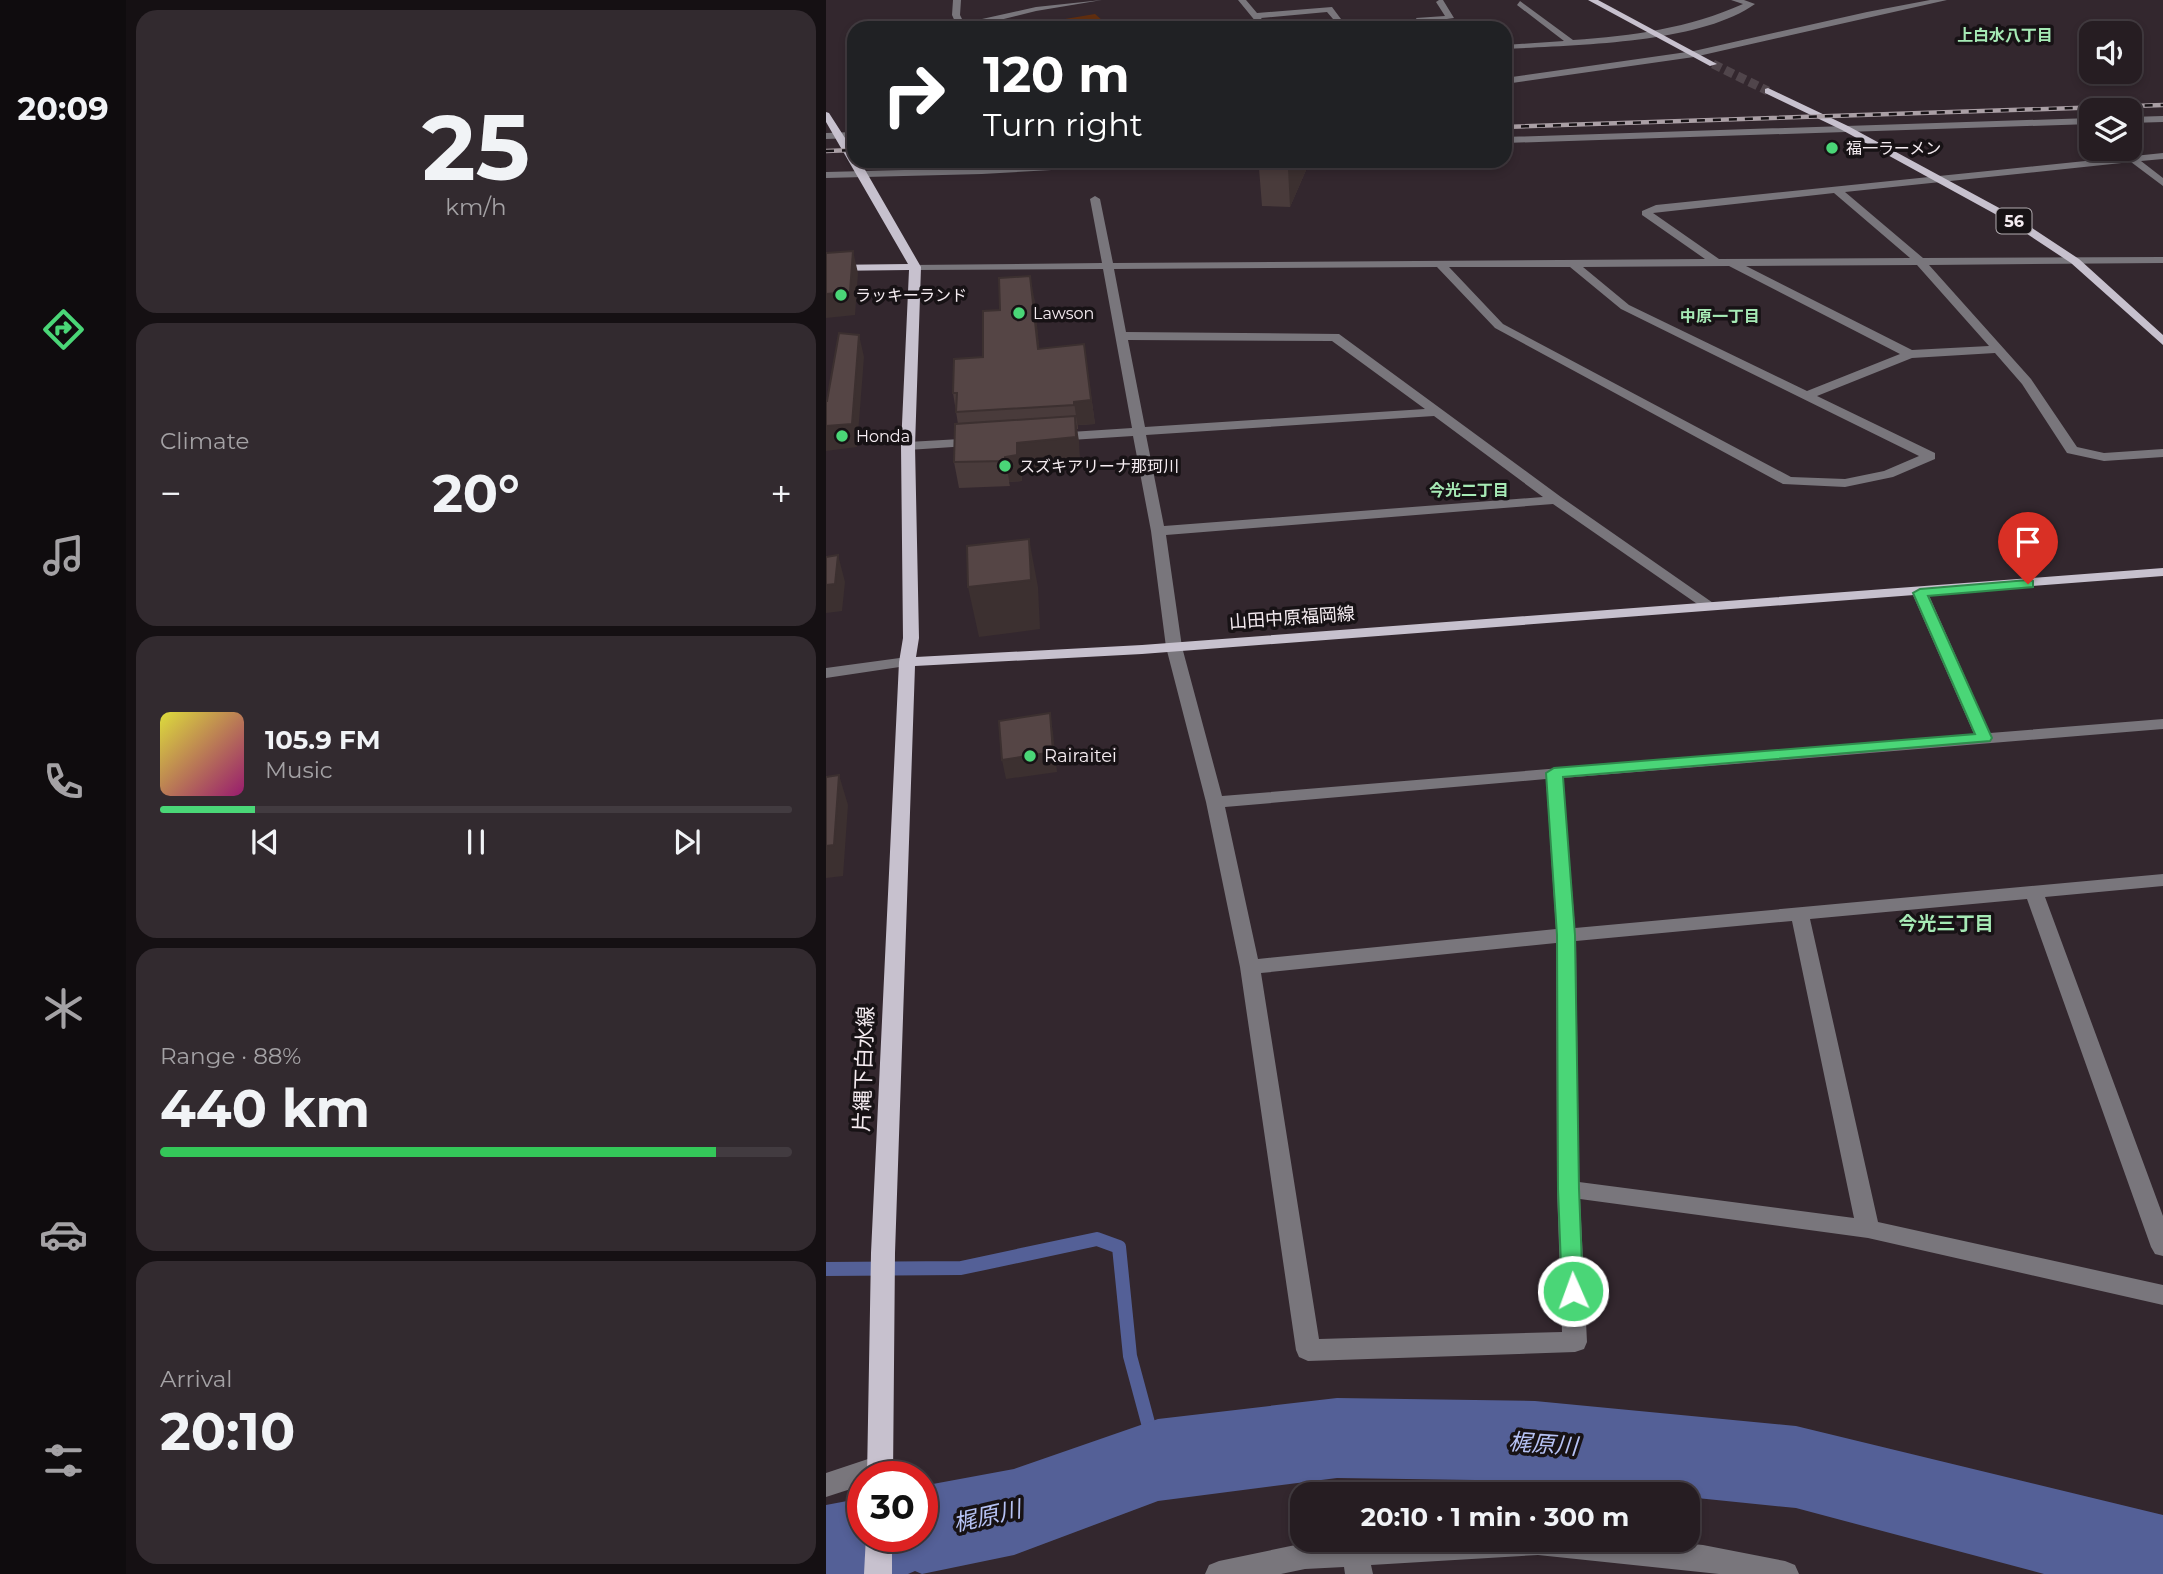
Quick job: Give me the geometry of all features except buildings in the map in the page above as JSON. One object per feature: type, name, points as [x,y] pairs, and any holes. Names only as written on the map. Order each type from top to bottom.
[{"type":"main road","points":[[1592,0],[1713,64]]},
{"type":"main road","name":"56","points":[[1768,91],[1845,128],[2010,218],[2075,261],[2163,341]]},
{"type":"main road","points":[[826,114],[847,148]]},
{"type":"main road","points":[[859,168],[915,267],[908,446],[911,638],[907,663]]},
{"type":"main road","points":[[828,265],[915,267]]},
{"type":"main road","name":"山田中原福岡線","points":[[907,663],[1174,647],[1708,605],[1920,593],[2163,572]]},
{"type":"main road","name":"片縄下白水線","points":[[880,1461],[882,1279],[907,663]]},
{"type":"main road","points":[[878,1574],[879,1552]]},
{"type":"street","points":[[957,0],[956,15],[959,21]]},
{"type":"street","points":[[987,21],[1036,9],[1098,0]]},
{"type":"street","points":[[1242,0],[1259,21]]},
{"type":"street","points":[[1512,46],[1660,36],[1729,15],[1751,4],[1735,0]]},
{"type":"street","points":[[1512,80],[1694,54],[1867,14],[1944,0]]},
{"type":"street","points":[[1520,3],[1571,42]]},
{"type":"street","points":[[1420,21],[1450,18],[1439,5]]},
{"type":"street","points":[[1255,16],[1329,9],[1337,19],[1335,21]]},
{"type":"street","points":[[2142,120],[2163,119]]},
{"type":"street","points":[[1512,140],[2079,121]]},
{"type":"street","points":[[826,136],[847,136]]},
{"type":"street","points":[[2142,159],[2163,156]]},
{"type":"street","points":[[1716,262],[1646,213],[1657,208],[2123,161]]},
{"type":"street","points":[[2135,161],[2163,183]]},
{"type":"street","points":[[826,175],[999,168]]},
{"type":"street","points":[[1836,189],[1920,261],[2027,383],[2072,450],[2081,456],[2096,457],[2163,453]]},
{"type":"street","points":[[1095,199],[1158,531],[1174,647],[1215,802],[1250,967],[1308,1350],[1575,1342],[1568,1189],[1566,935],[1554,773]]},
{"type":"street","points":[[915,267],[2163,260]]},
{"type":"street","points":[[1730,262],[1910,354]]},
{"type":"street","points":[[1440,264],[1499,326],[1788,481],[1845,483],[1888,474],[1930,456],[1625,307],[1572,263]]},
{"type":"street","points":[[1121,336],[1335,337],[1556,500],[1708,605]]},
{"type":"street","points":[[1806,396],[1910,354],[1997,349]]},
{"type":"street","points":[[1045,438],[1439,412]]},
{"type":"street","points":[[908,446],[990,441]]},
{"type":"street","points":[[1158,531],[1556,500]]},
{"type":"street","points":[[1920,593],[1984,738]]},
{"type":"street","points":[[826,673],[907,663]]},
{"type":"street","points":[[1215,802],[2163,724]]},
{"type":"street","points":[[1250,967],[2163,880]]},
{"type":"street","points":[[2034,893],[2163,1247]]},
{"type":"street","points":[[1800,915],[1868,1229]]},
{"type":"street","points":[[1568,1189],[1868,1229],[2163,1294]]},
{"type":"street","points":[[826,1485],[847,1480]]},
{"type":"street","points":[[1219,1574],[1305,1556],[1357,1564],[1538,1542],[1703,1558],[1785,1574]]},
{"type":"shaded area","points":[[1095,14],[1103,21],[1053,21]]},
{"type":"waterway","points":[[826,1269],[961,1268],[1097,1239],[1119,1247],[1130,1356],[1158,1460]]},
{"type":"waterway","name":"梶原川","points":[[938,1527],[1014,1512],[1158,1460],[1337,1438],[1535,1441],[1796,1467],[2163,1560]]},
{"type":"waterway","name":"梶原川","points":[[826,1550],[847,1546]]},
{"type":"tunnel","points":[[1713,64],[1768,91]]},
{"type":"railway","points":[[1512,127],[2163,105]]},
{"type":"railway","points":[[826,151],[847,150]]},
{"type":"place","name":"福一ラーメン","points":[[1832,148]]},
{"type":"place","name":"ラッキーランド","points":[[841,295]]},
{"type":"place","name":"Lawson","points":[[1019,313]]},
{"type":"place","name":"Honda","points":[[842,436]]},
{"type":"place","name":"スズキアリーナ那珂川","points":[[1005,466]]},
{"type":"place","name":"Rairaitei","points":[[1030,756]]},
{"type":"district","name":"上白水八丁目","points":[[2005,35]]},
{"type":"district","name":"中原一丁目","points":[[1720,316]]},
{"type":"district","name":"今光二丁目","points":[[1469,490]]},
{"type":"district","name":"今光三丁目","points":[[1946,923]]},
{"type":"route","points":[[1573,1291],[1568,1189],[1566,935],[1554,773],[1984,738],[1920,593],[2028,584]]}]
